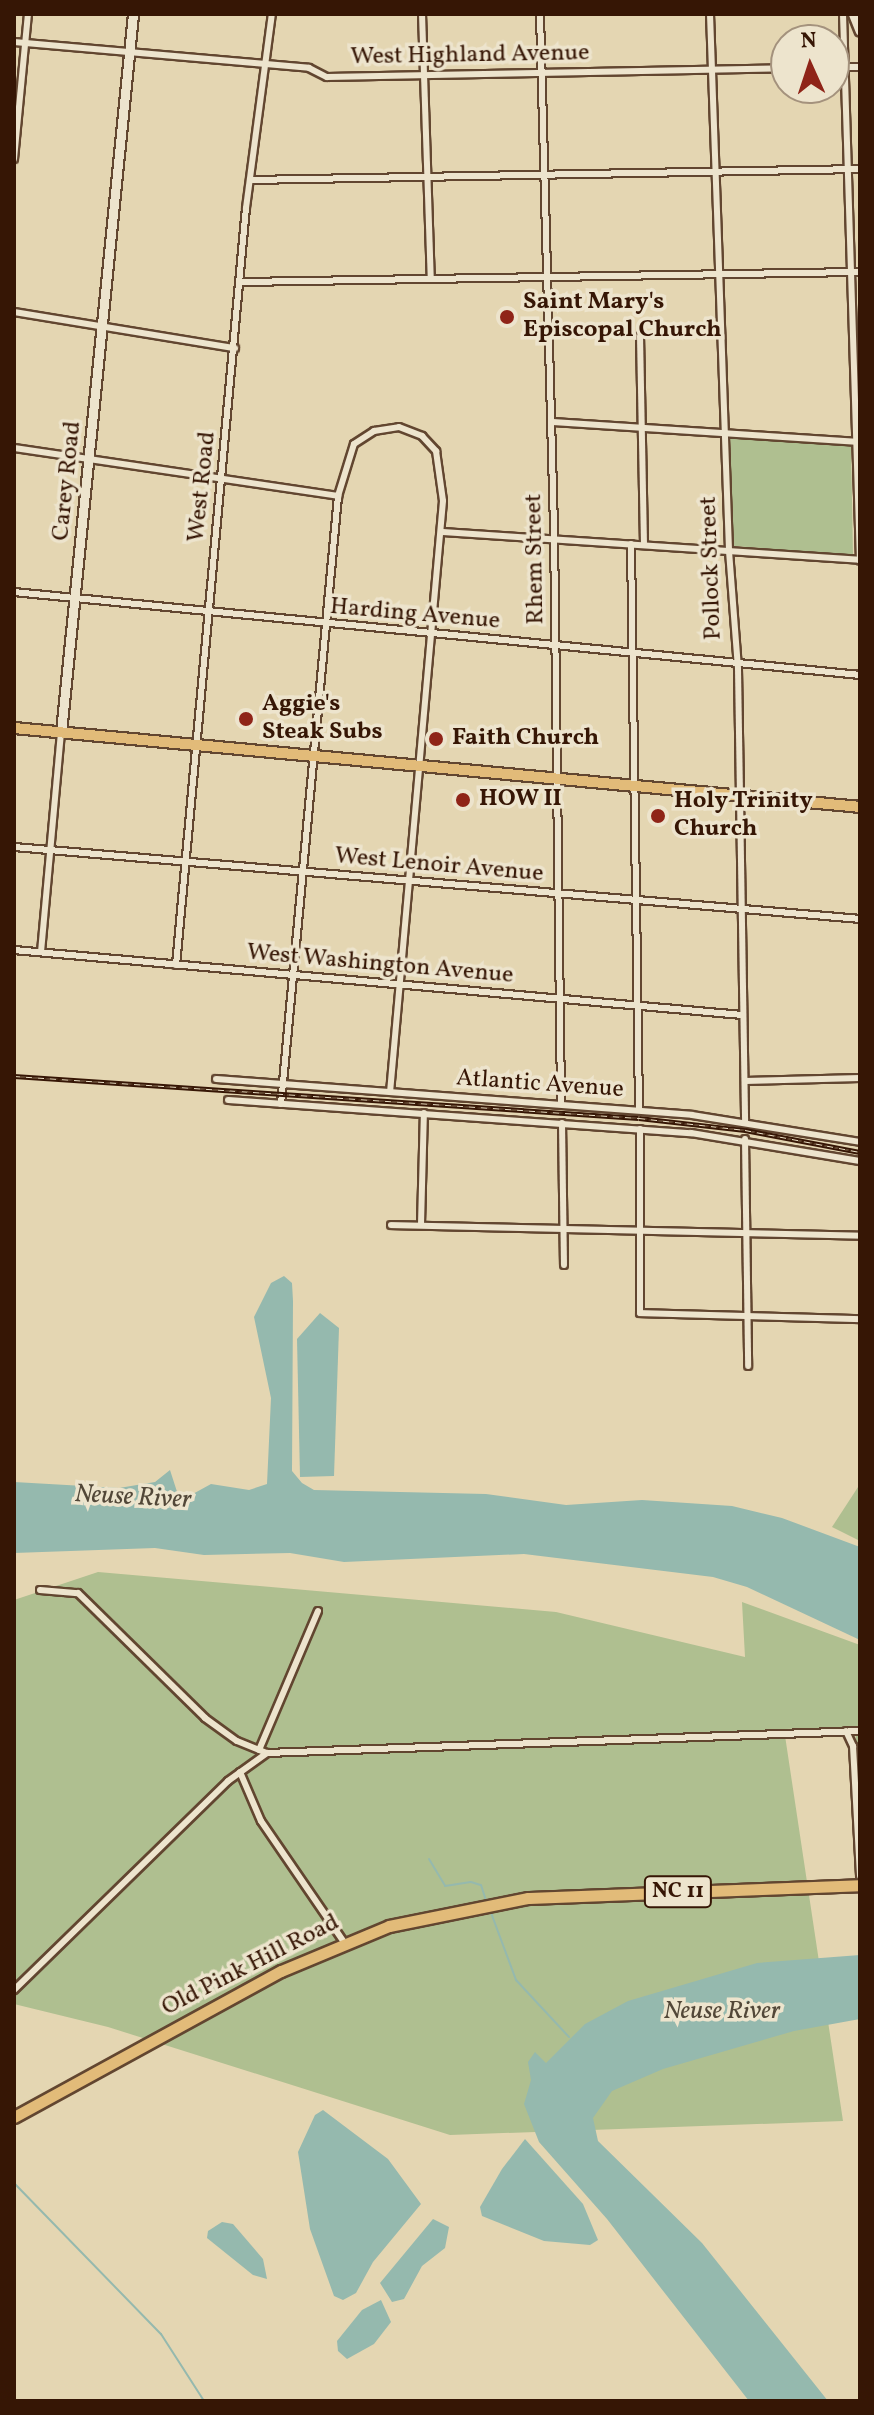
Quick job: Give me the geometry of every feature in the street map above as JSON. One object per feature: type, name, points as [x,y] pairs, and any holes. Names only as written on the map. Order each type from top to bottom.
[{"type":"highway","name":"Old Pink Hill Road","points":[[14,2117],[251,1988],[344,1942],[467,1907],[497,1902],[860,1885]]},
{"type":"main road","points":[[14,728],[860,807]]},
{"type":"street","points":[[14,159],[28,14]]},
{"type":"street","name":"Carey Road","points":[[41,952],[133,14]]},
{"type":"street","name":"West Road","points":[[176,965],[250,180],[272,14]]},
{"type":"street","points":[[422,14],[431,279]]},
{"type":"street","name":"Rhem Street","points":[[540,14],[552,422],[561,1104]]},
{"type":"street","name":"Pollock Street","points":[[710,14],[729,551],[736,663],[745,1121]]},
{"type":"street","points":[[853,14],[860,31]]},
{"type":"street","name":"West Highland Avenue","points":[[14,42],[309,68],[327,77],[770,68]]},
{"type":"street","points":[[442,532],[860,560],[845,104]]},
{"type":"street","points":[[250,180],[860,169]]},
{"type":"street","points":[[241,282],[860,272]]},
{"type":"street","points":[[14,312],[235,348]]},
{"type":"street","points":[[640,336],[644,544]]},
{"type":"street","points":[[552,422],[858,442]]},
{"type":"street","points":[[281,1104],[338,496],[354,444],[374,431],[406,428],[427,440],[438,457],[442,532],[390,1092]]},
{"type":"street","points":[[14,448],[338,496]]},
{"type":"street","points":[[631,544],[639,1110]]},
{"type":"street","name":"Harding Avenue","points":[[14,592],[860,675]]},
{"type":"street","name":"West Lenoir Avenue","points":[[14,847],[860,919]]},
{"type":"street","name":"West Washington Avenue","points":[[14,950],[743,1015]]},
{"type":"street","points":[[745,1081],[860,1078]]},
{"type":"street","name":"Atlantic Avenue","points":[[216,1079],[639,1110],[745,1121],[860,1142]]},
{"type":"street","name":"Atlantic Avenue","points":[[228,1100],[745,1139],[860,1161]]},
{"type":"street","points":[[421,1224],[424,1113]]},
{"type":"street","points":[[562,1123],[564,1265]]},
{"type":"street","points":[[640,1129],[640,1313],[860,1319]]},
{"type":"street","points":[[745,1139],[748,1366]]},
{"type":"street","points":[[391,1225],[860,1236]]},
{"type":"street","points":[[40,1590],[71,1589],[91,1602],[205,1718],[263,1751],[860,1731]]},
{"type":"street","points":[[14,1990],[263,1751],[318,1611]]},
{"type":"street","points":[[846,1731],[853,1746],[860,1876]]},
{"type":"street","points":[[240,1772],[261,1821],[344,1942]]},
{"type":"green space","points":[[730,437],[851,445],[853,555],[733,546]]},
{"type":"green space","points":[[860,1484],[860,1541],[832,1527]]},
{"type":"green space","points":[[98,1572],[556,1612],[745,1657],[742,1602],[860,1645],[860,1788],[855,1727],[784,1729],[843,2121],[450,2135],[108,2027],[14,2004],[14,1600]]},
{"type":"water","name":"Neuse River","points":[[284,1276],[292,1283],[293,1301],[292,1471],[302,1483],[314,1490],[486,1494],[566,1505],[642,1500],[732,1506],[782,1518],[860,1547],[860,1640],[747,1587],[713,1577],[524,1554],[344,1562],[290,1553],[204,1555],[155,1548],[14,1553],[14,1482],[119,1488],[155,1482],[170,1470],[180,1501],[211,1484],[249,1490],[267,1484],[271,1398],[254,1317],[271,1283]]},
{"type":"water","points":[[320,1313],[339,1328],[334,1476],[300,1477],[297,1339]]},
{"type":"water","name":"Neuse River","points":[[860,1955],[860,2019],[794,2031],[663,2069],[612,2091],[593,2118],[598,2141],[702,2243],[828,2401],[749,2401],[607,2219],[539,2142],[524,2104],[531,2080],[528,2062],[535,2052],[546,2063],[585,2024],[628,2001],[757,1963]]},
{"type":"water","points":[[323,2110],[388,2159],[421,2204],[373,2262],[356,2293],[343,2300],[334,2296],[310,2229],[298,2152],[315,2115]]},
{"type":"water","points":[[525,2139],[583,2204],[598,2240],[590,2245],[544,2241],[482,2216],[480,2207],[502,2169]]},
{"type":"water","points":[[433,2219],[449,2227],[445,2248],[422,2266],[404,2299],[392,2302],[380,2283]]},
{"type":"water","points":[[222,2222],[233,2224],[263,2259],[267,2279],[253,2275],[207,2238],[208,2231]]},
{"type":"water","points":[[381,2300],[391,2322],[374,2344],[347,2359],[338,2351],[337,2341],[362,2310]]},
{"type":"waterway","points":[[429,1859],[445,1886],[471,1882],[481,1885],[486,1900]]},
{"type":"waterway","points":[[490,1910],[516,1980],[569,2037]]},
{"type":"waterway","points":[[14,2183],[161,2334],[204,2401]]},
{"type":"railway","points":[[14,1076],[639,1118],[745,1130],[860,1152]]},
{"type":"place","name":"Saint Mary's Episcopal Church","points":[[507,317]]},
{"type":"place","name":"Aggie's Steak Subs","points":[[246,719]]},
{"type":"place","name":"Faith Church","points":[[436,739]]},
{"type":"place","name":"HOW II","points":[[463,800]]},
{"type":"place","name":"Holy Trinity Church","points":[[658,816]]}]
